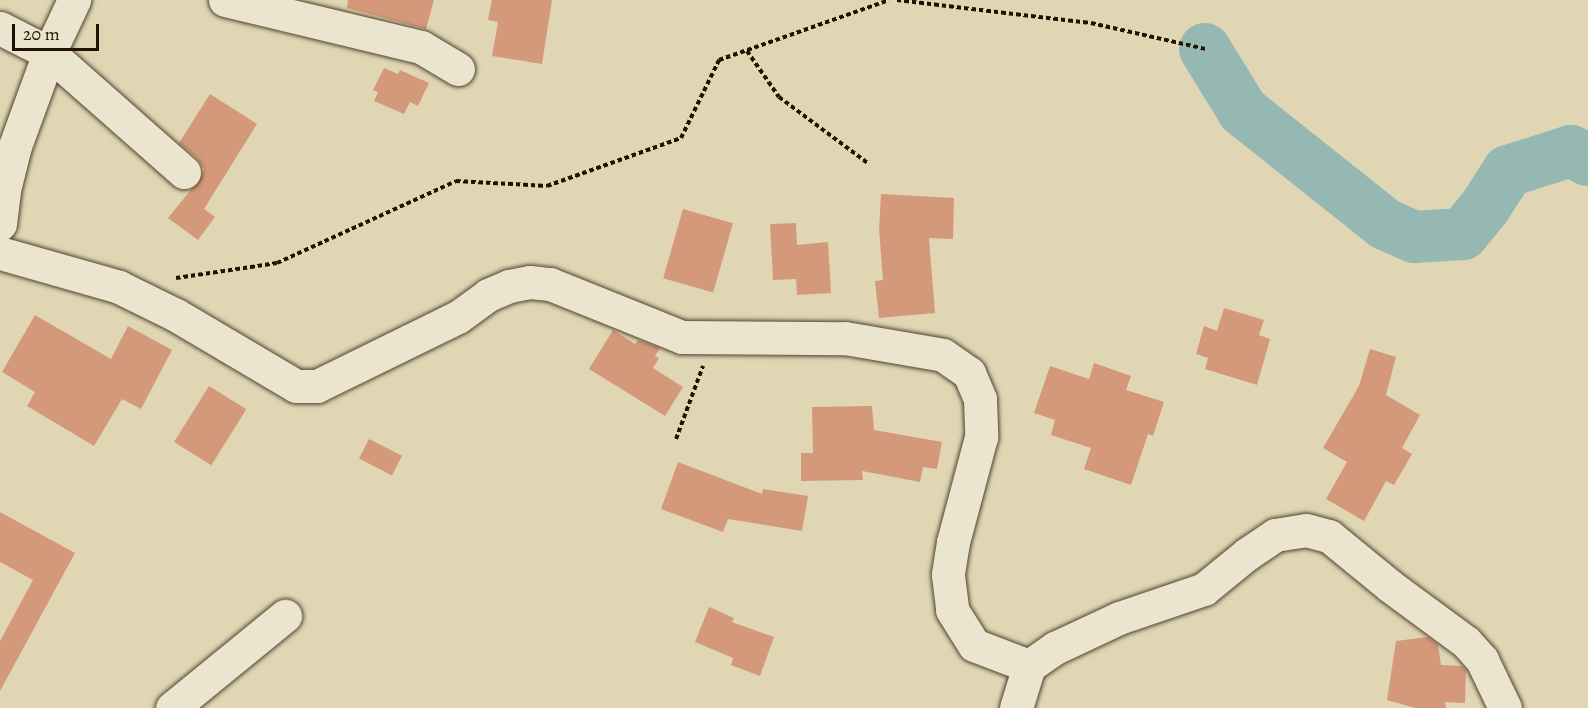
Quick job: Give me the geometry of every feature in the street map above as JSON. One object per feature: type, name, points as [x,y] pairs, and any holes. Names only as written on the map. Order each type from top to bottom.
[{"type":"street","points":[[0,224],[4,190],[15,146],[49,53],[74,0]]},
{"type":"street","points":[[225,0],[421,47],[458,69]]},
{"type":"street","points":[[0,28],[49,53],[184,172]]},
{"type":"street","points":[[0,253],[119,287],[176,315],[297,386],[317,386],[458,317],[488,295],[509,286],[530,282],[550,284],[682,337],[709,339],[844,338],[943,355],[969,373],[980,399],[981,437],[953,542],[948,575],[952,609],[974,645],[1029,666]]},
{"type":"street","points":[[1016,708],[1029,666],[1055,648],[1119,618],[1204,589],[1246,554],[1275,535],[1306,530],[1329,536],[1390,586],[1466,642],[1482,660],[1505,708]]},
{"type":"street","points":[[172,708],[285,616]]},
{"type":"path","points":[[119,287],[277,263],[456,181],[547,186],[681,138],[718,60],[889,0]]},
{"type":"path","points":[[897,0],[1091,23],[1204,49]]},
{"type":"path","points":[[747,51],[779,97],[869,164]]},
{"type":"path","points":[[676,439],[702,372],[709,339]]},
{"type":"building","points":[[348,0],[434,0],[426,29],[347,8]]},
{"type":"building","points":[[492,0],[552,0],[542,64],[492,56],[498,22],[488,20]]},
{"type":"building","points":[[384,68],[398,74],[400,70],[429,83],[418,106],[410,102],[404,114],[374,101],[378,92],[373,90]]},
{"type":"building","points":[[210,94],[257,124],[204,209],[215,217],[198,240],[168,218],[202,176],[204,169],[197,158],[179,143]]},
{"type":"building","points":[[881,194],[954,198],[953,239],[929,238],[935,313],[879,318],[875,281],[883,280],[879,229]]},
{"type":"building","points":[[683,209],[733,223],[713,293],[663,278]]},
{"type":"building","points":[[796,223],[797,245],[828,242],[831,293],[797,295],[796,279],[773,280],[770,224]]},
{"type":"building","points":[[1224,308],[1264,320],[1259,335],[1270,339],[1257,385],[1205,369],[1208,358],[1196,354],[1204,326],[1217,331]]},
{"type":"building","points":[[35,315],[111,359],[128,326],[172,350],[141,409],[122,399],[94,446],[27,406],[35,392],[2,372]]},
{"type":"building","points":[[613,330],[635,344],[638,340],[660,348],[655,356],[659,358],[653,368],[683,387],[665,416],[589,369]]},
{"type":"building","points":[[1370,349],[1396,357],[1386,395],[1420,415],[1402,448],[1412,454],[1394,485],[1386,481],[1364,521],[1326,499],[1347,462],[1323,448],[1359,386]]},
{"type":"building","points":[[1094,363],[1131,376],[1126,390],[1164,402],[1153,436],[1148,434],[1131,485],[1084,469],[1091,448],[1051,435],[1055,420],[1034,413],[1050,366],[1089,379]]},
{"type":"building","points":[[209,386],[246,409],[211,465],[174,442]]},
{"type":"building","points":[[872,406],[874,430],[942,442],[937,469],[923,467],[920,482],[862,471],[863,480],[801,481],[801,453],[813,453],[812,407]]},
{"type":"building","points":[[369,439],[402,456],[392,475],[359,459]]},
{"type":"building","points":[[678,462],[762,494],[763,489],[808,496],[802,531],[728,519],[723,532],[661,509]]},
{"type":"building","points":[[0,512],[75,553],[0,691],[0,641],[33,580],[0,562]]},
{"type":"building","points":[[709,607],[734,618],[732,622],[774,637],[760,676],[731,665],[733,658],[695,642]]},
{"type":"building","points":[[1428,637],[1438,645],[1441,665],[1462,666],[1466,670],[1465,703],[1445,702],[1446,708],[1415,708],[1387,700],[1396,641]]},
{"type":"waterway","points":[[1205,49],[1243,111],[1385,224],[1414,237],[1463,234],[1485,207],[1508,171],[1571,151],[1588,160]]}]
